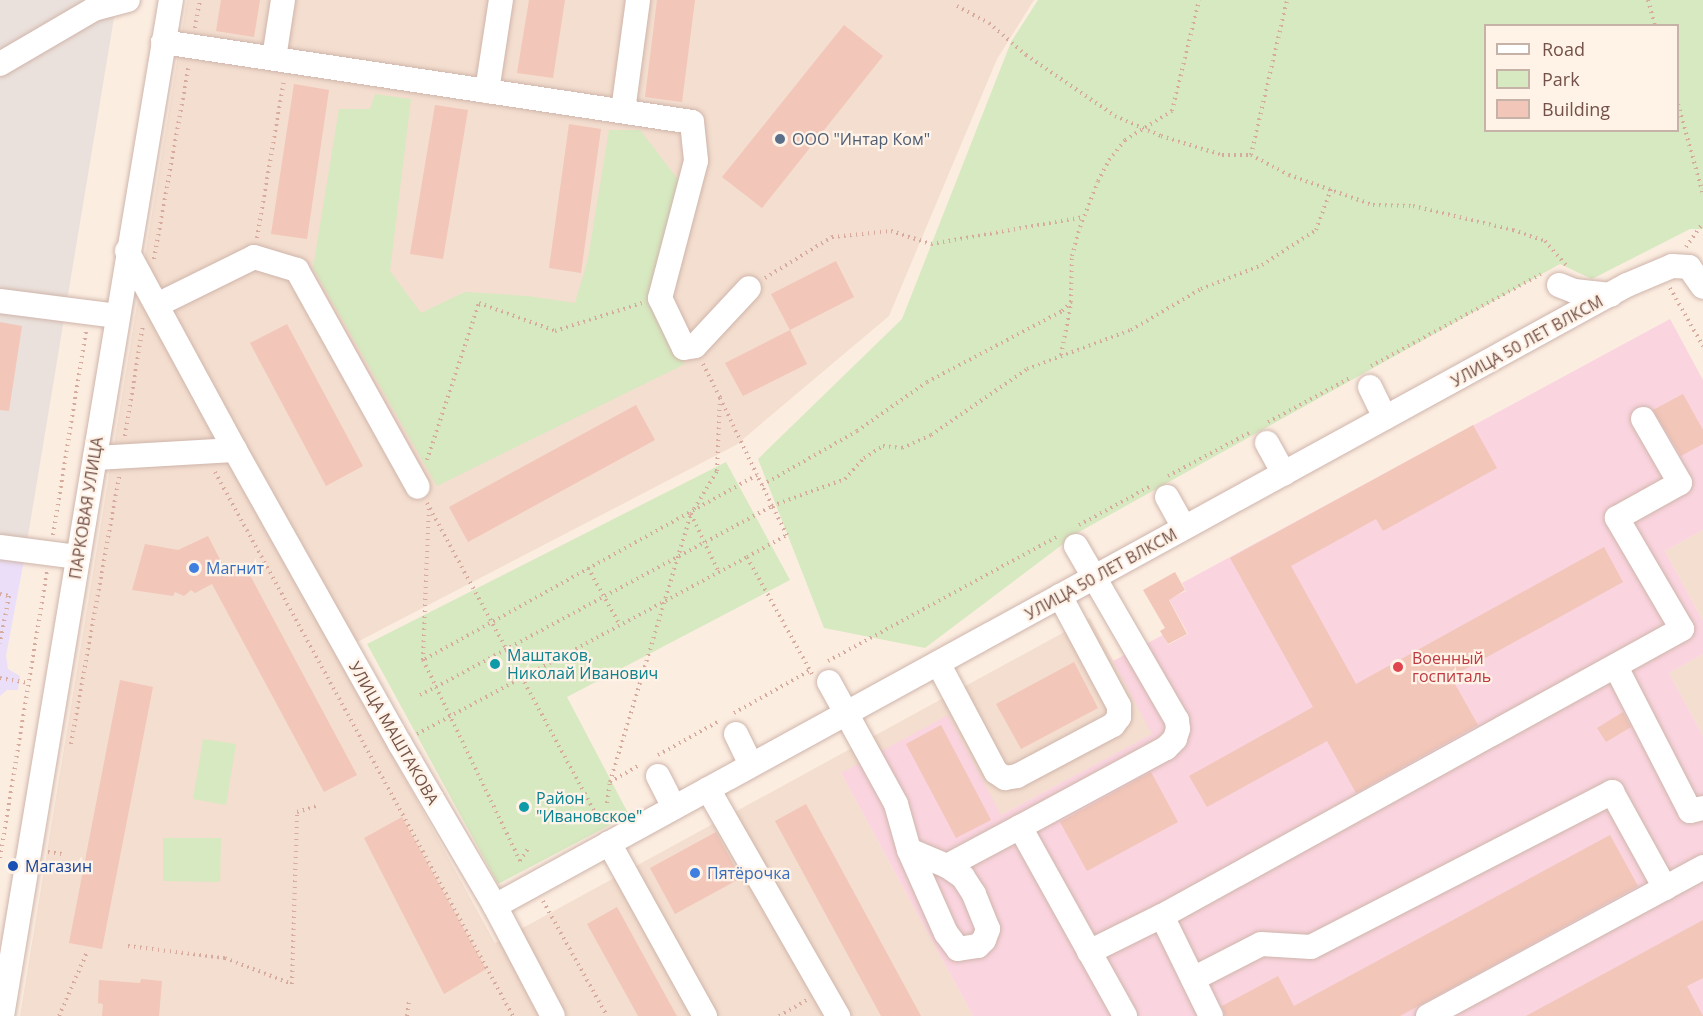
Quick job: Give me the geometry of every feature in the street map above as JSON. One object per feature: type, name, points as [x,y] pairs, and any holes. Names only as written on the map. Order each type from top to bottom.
[{"type":"street","points":[[0,64],[94,9],[128,0]]},
{"type":"street","name":"ПАРКОВАЯ УЛИЦА","points":[[2,1016],[127,251],[171,0]]},
{"type":"street","points":[[281,59],[283,0]]},
{"type":"street","points":[[488,91],[501,0]]},
{"type":"street","points":[[623,111],[638,0]]},
{"type":"street","points":[[163,42],[692,122],[696,161],[660,298],[684,348],[695,346],[749,288]]},
{"type":"street","name":"УЛИЦА МАШТАКОВА","points":[[127,251],[235,450],[400,744],[495,906],[553,1016]]},
{"type":"street","points":[[153,298],[254,257],[297,270],[418,487]]},
{"type":"street","name":"УЛИЦА 50 ЛЕТ ВЛКСМ","points":[[495,906],[1619,290],[1671,266],[1689,267],[1703,287]]},
{"type":"street","points":[[1559,272],[1574,291],[1619,290]]},
{"type":"street","points":[[0,301],[117,316]]},
{"type":"street","points":[[1364,377],[1385,418]]},
{"type":"street","points":[[1089,952],[1162,916],[1682,629],[1617,518],[1680,483],[1643,419]]},
{"type":"street","points":[[1260,433],[1284,474]]},
{"type":"street","points":[[95,458],[235,450]]},
{"type":"street","points":[[1163,486],[1184,528]]},
{"type":"street","points":[[947,866],[1166,748],[1175,739],[1177,720],[1070,536]]},
{"type":"street","points":[[0,547],[78,557]]},
{"type":"street","points":[[938,663],[996,772],[1005,778],[1017,776],[1104,730],[1117,722],[1119,706],[1060,596]]},
{"type":"street","points":[[1616,666],[1689,811],[1703,808]]},
{"type":"street","points":[[818,677],[845,713],[896,804],[909,850],[945,933],[958,949],[978,946],[984,940],[988,929],[982,912],[963,877],[947,866],[909,850]]},
{"type":"street","points":[[729,723],[751,765]]},
{"type":"street","points":[[658,776],[675,807]]},
{"type":"street","points":[[708,789],[838,1016]]},
{"type":"street","points":[[1192,979],[1261,944],[1311,948],[1612,792],[1665,888]]},
{"type":"street","points":[[1020,827],[1125,1016]]},
{"type":"street","points":[[609,843],[705,1016]]},
{"type":"street","points":[[1428,1016],[1703,867]]},
{"type":"street","points":[[1162,916],[1210,1016]]},
{"type":"path","points":[[70,750],[122,456],[153,298],[200,0]]},
{"type":"path","points":[[1061,356],[1071,302],[1072,256],[1084,217],[1109,160],[1125,140],[1172,111],[1199,0]]},
{"type":"path","points":[[1251,155],[1287,0]]},
{"type":"path","points":[[1648,0],[1654,24]]},
{"type":"path","points":[[610,782],[818,677],[1070,536],[1559,272],[1545,241],[1513,230],[1413,206],[1373,205],[1289,176],[1251,155],[1222,155],[1161,136],[1146,127],[1115,116],[1072,89],[1026,55],[989,23],[957,6]]},
{"type":"path","points":[[254,257],[281,59]]},
{"type":"path","points":[[1679,111],[1703,194]]},
{"type":"path","points":[[420,695],[772,506],[845,480],[864,458],[883,446],[902,448],[931,435],[1028,369],[1131,330],[1201,289],[1262,265],[1316,230],[1331,189]]},
{"type":"path","points":[[749,288],[832,237],[891,231],[931,244],[1084,217]]},
{"type":"path","points":[[1619,290],[1670,286],[1703,346]]},
{"type":"path","points":[[418,487],[479,303],[555,331],[660,298]]},
{"type":"path","points":[[762,485],[857,431],[927,382],[1062,311],[1071,302]]},
{"type":"path","points":[[0,858],[89,313]]},
{"type":"path","points":[[450,716],[787,536],[695,346]]},
{"type":"path","points":[[607,803],[610,782],[691,514],[717,471],[720,398]]},
{"type":"path","points":[[211,466],[513,1016]]},
{"type":"path","points":[[423,660],[588,568],[691,514],[757,475]]},
{"type":"path","points":[[594,811],[429,506],[423,660],[520,861],[606,1016]]},
{"type":"path","points":[[691,514],[719,573]]},
{"type":"path","points":[[747,557],[818,677]]},
{"type":"path","points":[[588,568],[620,626]]},
{"type":"path","points":[[0,594],[9,596],[0,643]]},
{"type":"path","points":[[0,678],[28,683]]},
{"type":"path","points":[[128,946],[225,958],[292,984],[297,812],[317,806]]},
{"type":"path","points":[[50,863],[54,841]]},
{"type":"path","points":[[520,861],[529,848]]},
{"type":"path","points":[[59,1016],[88,950]]},
{"type":"path","points":[[779,1016],[823,991]]},
{"type":"path","points":[[407,1016],[409,1002]]},
{"type":"shaded area","points":[[0,0],[117,0],[24,560],[0,557]]},
{"type":"shaded area","points":[[187,0],[1034,0],[997,59],[889,316],[736,445],[336,653],[495,943],[1090,618],[1153,734],[1001,815],[841,773],[973,1016],[20,1016]]},
{"type":"shaded area","name":"Военный госпиталь","points":[[1670,319],[1703,380],[1703,530],[1665,551],[1703,621],[1703,654],[1669,673],[1703,736],[1703,1016],[973,1016],[841,773],[948,715],[1001,815],[1152,734],[1113,661],[1163,635],[1168,645],[1188,634],[1169,599],[1186,591],[1182,583]]},
{"type":"shaded area","points":[[1703,530],[1703,621],[1665,551]]},
{"type":"shaded area","points":[[0,557],[24,560],[6,656],[8,669],[20,676],[18,690],[7,690],[0,696]]},
{"type":"shaded area","points":[[1703,654],[1703,736],[1669,673]]},
{"type":"green space","points":[[1038,0],[1703,0],[1703,229],[1690,229],[1592,279],[1560,264],[1079,532],[925,648],[824,628],[758,459],[902,319],[1011,42]]},
{"type":"green space","points":[[375,94],[411,99],[390,271],[421,313],[465,292],[528,296],[575,303],[588,259],[609,130],[640,130],[683,186],[650,294],[685,364],[437,486],[313,268],[339,109],[370,109]]},
{"type":"green space","points":[[726,462],[790,580],[567,697],[629,815],[498,884],[367,644]]},
{"type":"green space","points":[[203,739],[236,744],[226,805],[193,799]]},
{"type":"green space","points":[[163,838],[221,838],[220,882],[163,881]]},
{"type":"building","points":[[221,0],[260,0],[254,37],[216,31]]},
{"type":"building","points":[[529,0],[565,0],[553,78],[517,73]]},
{"type":"building","points":[[657,0],[695,0],[682,102],[645,97]]},
{"type":"building","points":[[844,25],[883,56],[762,208],[722,177]]},
{"type":"building","points":[[294,84],[329,90],[307,239],[271,234]]},
{"type":"building","points":[[435,105],[468,110],[443,259],[410,254]]},
{"type":"building","points":[[569,124],[601,129],[581,273],[549,268]]},
{"type":"building","points":[[836,261],[854,297],[790,330],[771,294]]},
{"type":"building","points":[[0,322],[22,326],[9,411],[0,410]]},
{"type":"building","points":[[287,324],[363,466],[326,486],[250,343]]},
{"type":"building","points":[[790,330],[807,364],[743,396],[725,363]]},
{"type":"building","points":[[1683,394],[1703,430],[1703,444],[1681,456],[1653,410]]},
{"type":"building","points":[[636,405],[655,440],[468,542],[449,507]]},
{"type":"building","points":[[1473,425],[1497,468],[1383,531],[1376,519],[1291,566],[1356,684],[1604,547],[1623,582],[1451,677],[1478,725],[1356,793],[1327,741],[1207,807],[1189,776],[1313,707],[1230,558]]},
{"type":"building","points":[[208,536],[228,575],[245,566],[357,775],[324,792],[212,584],[195,593],[191,590],[184,596],[175,592],[173,596],[132,590],[145,544],[178,550]]},
{"type":"building","points":[[1175,572],[1185,590],[1169,600],[1187,634],[1168,644],[1160,631],[1165,628],[1143,590]]},
{"type":"building","points":[[1074,662],[1098,708],[1021,749],[996,704]]},
{"type":"building","points":[[120,680],[153,687],[102,949],[69,943]]},
{"type":"building","points":[[1623,712],[1631,727],[1606,742],[1597,728]]},
{"type":"building","points":[[941,725],[991,820],[956,838],[906,744]]},
{"type":"building","points":[[1151,772],[1178,822],[1087,871],[1060,822]]},
{"type":"building","points":[[806,804],[921,1016],[881,1016],[775,821]]},
{"type":"building","points":[[402,817],[486,969],[444,994],[364,838]]},
{"type":"building","name":"Пятёрочка","points":[[716,832],[741,878],[675,914],[650,868]]},
{"type":"building","points":[[1610,835],[1638,886],[1400,1016],[1225,1016],[1222,1006],[1278,976],[1294,1006]]},
{"type":"building","points":[[617,907],[677,1016],[638,1016],[587,924]]},
{"type":"building","points":[[1703,920],[1703,978],[1687,986],[1703,1016],[1526,1016]]},
{"type":"building","points":[[141,979],[162,981],[159,1016],[102,1016],[103,1004],[98,1003],[99,980],[140,983]]},
{"type":"place","name":"ООО \"Интар Ком\"","points":[[780,139]]},
{"type":"place","name":"Магнит","points":[[194,568]]},
{"type":"place","name":"Маштаков, Николай Иванович","points":[[495,664]]},
{"type":"place","name":"Военный госпиталь","points":[[1398,667]]},
{"type":"place","name":"Район \"Ивановское\"","points":[[524,807]]},
{"type":"place","name":"Магазин","points":[[13,866]]},
{"type":"place","name":"Пятёрочка","points":[[695,873]]}]
